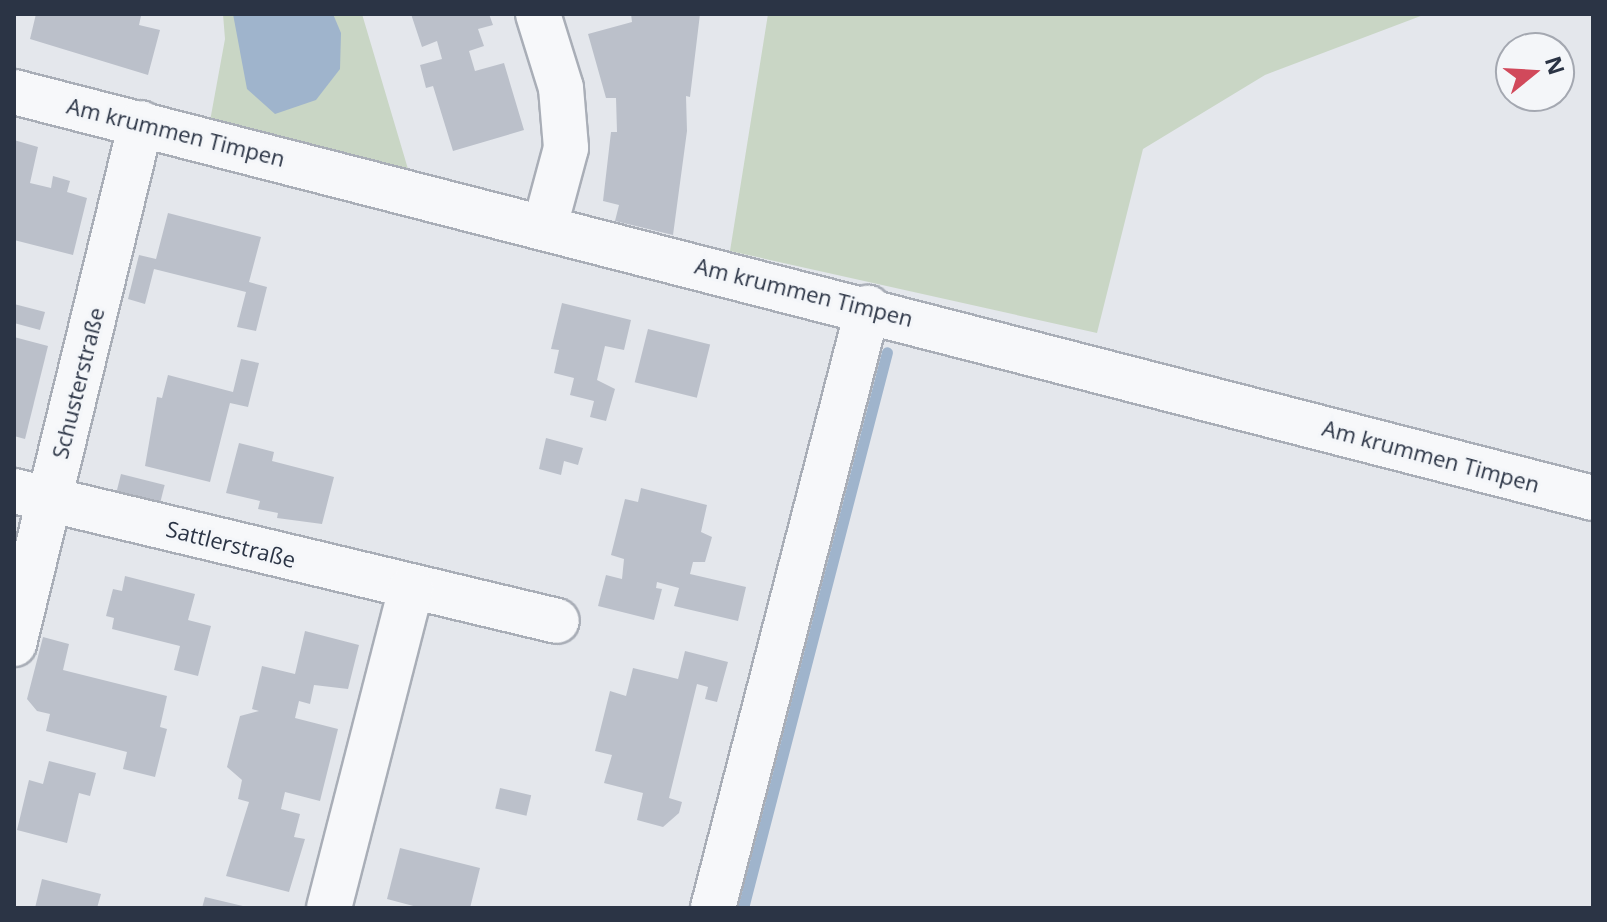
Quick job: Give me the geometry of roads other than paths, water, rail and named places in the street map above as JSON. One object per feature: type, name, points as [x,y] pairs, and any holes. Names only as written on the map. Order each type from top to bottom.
[{"type":"street","points":[[538,14],[561,88],[566,148],[545,226]]},
{"type":"street","name":"Am krummen Timpen","points":[[14,92],[868,308],[1593,498]]},
{"type":"street","name":"Schusterstraße","points":[[14,644],[32,495],[141,123]]},
{"type":"street","points":[[713,908],[868,308]]},
{"type":"street","name":"Sattlerstraße","points":[[32,495],[557,621]]},
{"type":"street","points":[[329,908],[411,588]]},
{"type":"water","points":[[233,14],[333,14],[341,33],[340,69],[316,100],[275,114],[247,89]]},
{"type":"waterway","points":[[743,908],[887,352]]}]
